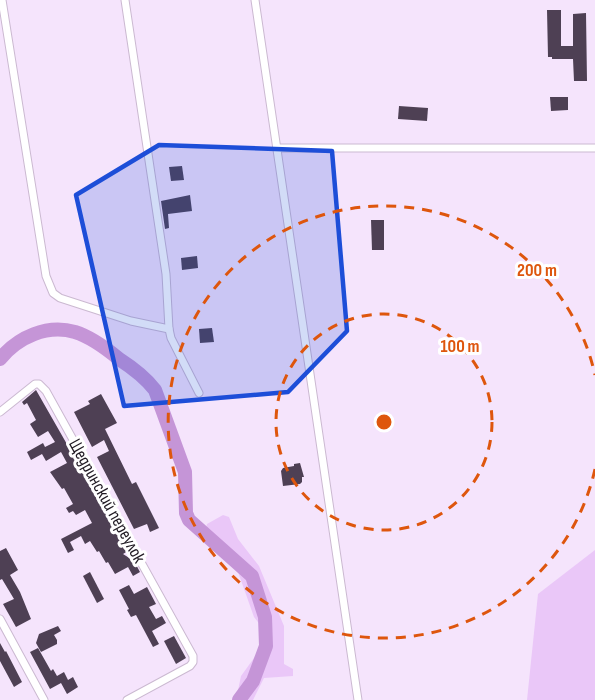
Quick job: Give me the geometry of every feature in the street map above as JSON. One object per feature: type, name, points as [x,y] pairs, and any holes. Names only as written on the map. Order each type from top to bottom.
[{"type":"street","points":[[2,0],[43,259],[46,276],[53,293],[60,298],[131,321],[169,329]]},
{"type":"street","points":[[125,0],[166,274],[169,329],[171,338],[199,393]]},
{"type":"street","points":[[255,0],[358,700]]},
{"type":"street","points":[[277,148],[595,148]]},
{"type":"street","name":"Щедринский переулок","points":[[0,412],[35,384],[39,384],[46,391],[193,656],[193,662],[127,700]]},
{"type":"street","points":[[0,619],[44,700]]},
{"type":"highlighted area","points":[[159,145],[332,151],[347,331],[288,392],[124,406],[76,195]]},
{"type":"shaded area","points":[[223,515],[229,517],[238,539],[259,566],[284,626],[284,664],[293,669],[293,676],[264,678],[253,700],[236,700],[241,676],[259,651],[261,626],[254,617],[238,572],[203,539],[207,524]]},
{"type":"shaded area","points":[[595,550],[595,700],[527,700],[538,594]]},
{"type":"building","points":[[547,10],[561,10],[561,46],[573,46],[573,14],[586,13],[587,81],[574,81],[573,59],[548,57]]},
{"type":"building","points":[[550,97],[568,97],[568,110],[551,111]]},
{"type":"building","points":[[399,106],[428,108],[427,121],[398,119]]},
{"type":"building","points":[[182,166],[184,180],[171,181],[169,167]]},
{"type":"building","points":[[190,195],[192,211],[168,214],[169,228],[165,229],[161,201]]},
{"type":"building","points":[[371,220],[384,220],[384,250],[372,250]]},
{"type":"building","points":[[197,256],[198,268],[182,270],[181,258]]},
{"type":"building","points":[[212,328],[214,342],[200,343],[199,329]]},
{"type":"building","points":[[36,390],[128,551],[123,554],[134,561],[140,572],[133,576],[128,567],[115,574],[99,551],[97,552],[90,541],[85,544],[81,536],[70,542],[74,550],[68,553],[61,539],[92,523],[85,510],[76,515],[73,511],[69,513],[66,508],[73,504],[64,488],[62,489],[50,472],[67,463],[61,452],[46,461],[42,454],[31,460],[27,452],[43,443],[45,447],[55,442],[48,431],[38,437],[30,424],[36,420],[27,403],[24,405],[22,402]]},
{"type":"building","points":[[101,394],[117,423],[105,429],[132,484],[136,482],[159,528],[150,532],[147,524],[134,529],[97,457],[109,451],[104,440],[92,447],[74,412],[90,404],[88,401]]},
{"type":"building","points":[[300,463],[304,477],[302,477],[302,482],[283,486],[281,471],[283,468]]},
{"type":"building","points":[[6,548],[18,570],[10,575],[31,619],[16,627],[3,604],[14,599],[2,579],[0,580],[0,551]]},
{"type":"building","points":[[90,572],[104,599],[97,603],[83,576]]},
{"type":"building","points":[[129,585],[134,594],[147,587],[156,604],[149,607],[156,619],[162,616],[166,623],[152,631],[159,644],[153,647],[136,615],[131,617],[119,590]]},
{"type":"building","points":[[58,626],[61,631],[54,635],[57,644],[41,652],[36,643],[39,634]]},
{"type":"building","points":[[174,636],[186,658],[176,664],[164,641]]},
{"type":"building","points":[[0,643],[22,682],[14,687],[0,661]]},
{"type":"building","points":[[38,648],[51,671],[53,669],[57,676],[64,672],[68,680],[73,677],[78,687],[67,694],[61,683],[50,689],[30,652]]},
{"type":"waterway","points":[[0,359],[15,344],[34,334],[54,330],[75,332],[104,347],[138,373],[155,390],[185,472],[186,513],[189,520],[252,576],[265,617],[266,646],[253,681],[239,700]]}]
